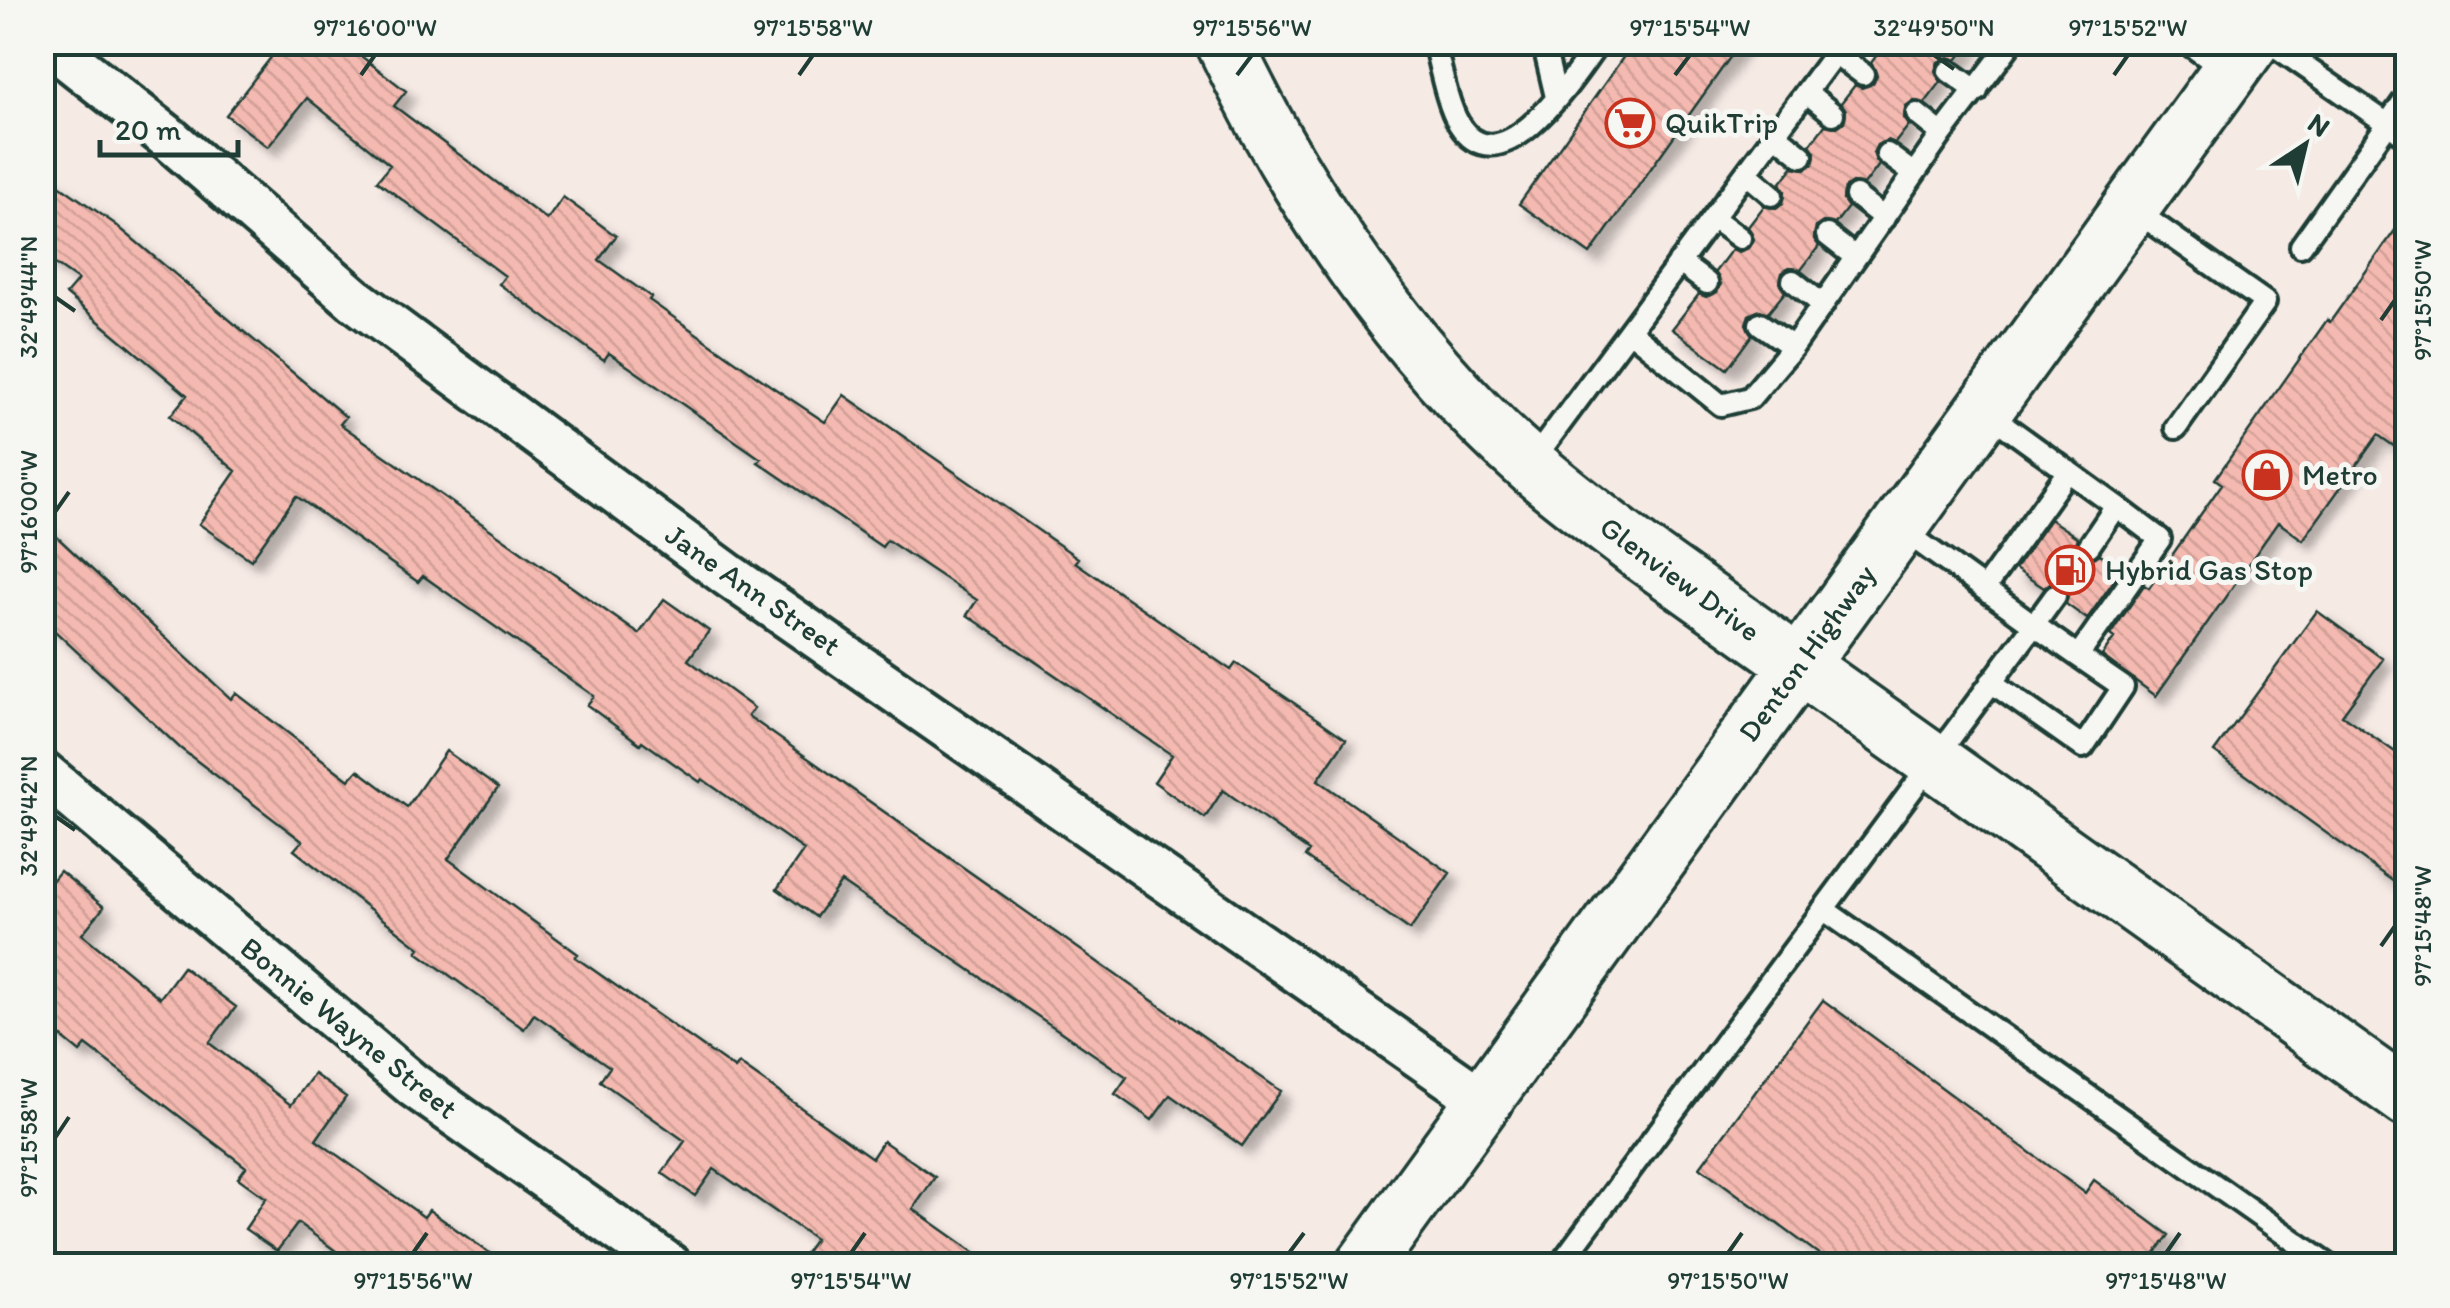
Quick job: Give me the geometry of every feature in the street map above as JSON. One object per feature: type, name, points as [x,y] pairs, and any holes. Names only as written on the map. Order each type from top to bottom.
[{"type":"main road","name":"Glenview Drive","points":[[1224,42],[1259,116],[1350,261],[1440,374],[1530,465],[1638,551],[2408,1098]]},
{"type":"main road","name":"Denton Highway","points":[[1364,1266],[2132,208],[2234,50]]},
{"type":"street","name":"Jane Ann Street","points":[[47,42],[165,135],[354,299],[400,334],[728,574],[1485,1102]]},
{"type":"street","name":"Bonnie Wayne Street","points":[[42,772],[413,1085],[670,1266]]},
{"type":"lane","points":[[1434,42],[1458,123],[1476,143],[1496,147],[1527,131],[1598,42]]},
{"type":"lane","points":[[1542,42],[1556,96]]},
{"type":"lane","points":[[1631,332],[1720,405],[1750,398],[1793,347],[1942,134],[2012,42]]},
{"type":"lane","points":[[1530,465],[1839,48],[1863,74]]},
{"type":"lane","points":[[2234,50],[2387,124],[2408,138]]},
{"type":"lane","points":[[1949,71],[1977,91]]},
{"type":"lane","points":[[1806,92],[1833,114]]},
{"type":"lane","points":[[2301,246],[2408,95]]},
{"type":"lane","points":[[1917,114],[1942,134]]},
{"type":"lane","points":[[1775,134],[1802,156]]},
{"type":"lane","points":[[1887,154],[1914,174]]},
{"type":"lane","points":[[1746,173],[1772,195]]},
{"type":"lane","points":[[1856,196],[1884,218]]},
{"type":"lane","points":[[2132,208],[2265,302],[2176,428]]},
{"type":"lane","points":[[1713,218],[1740,238]]},
{"type":"lane","points":[[1827,235],[1855,258]]},
{"type":"lane","points":[[1680,262],[1706,284]]},
{"type":"lane","points":[[1793,281],[1822,305]]},
{"type":"lane","points":[[1760,324],[1793,347]]},
{"type":"lane","points":[[1984,410],[2160,539],[2078,656]]},
{"type":"lane","points":[[1984,589],[2068,471]]},
{"type":"lane","points":[[2089,546],[2116,506]]},
{"type":"lane","points":[[1899,527],[2123,687],[2083,747],[1991,682]]},
{"type":"lane","points":[[1559,1266],[2055,596]]},
{"type":"lane","points":[[1823,908],[2330,1266]]},
{"type":"building","points":[[283,42],[343,42],[406,91],[394,106],[547,220],[563,197],[616,236],[599,260],[771,386],[825,422],[844,395],[1231,670],[1236,663],[1346,739],[1318,780],[1450,873],[1410,930],[1305,857],[1309,851],[1223,790],[1205,818],[1154,782],[1172,755],[967,615],[977,600],[887,540],[882,547],[609,353],[604,360],[499,284],[505,276],[377,181],[390,165],[307,98],[268,147],[226,115]]},
{"type":"building","name":"QuikTrip","points":[[1634,42],[1741,42],[1590,254],[1519,204]]},
{"type":"building","name":"QuikTrip","points":[[1886,42],[1971,42],[1957,60],[1949,57],[1938,62],[1935,71],[1941,82],[1925,103],[1913,101],[1906,106],[1904,118],[1909,125],[1895,143],[1888,140],[1877,145],[1873,153],[1879,165],[1864,185],[1852,183],[1845,188],[1843,200],[1848,207],[1835,224],[1823,222],[1816,227],[1814,239],[1819,246],[1801,270],[1789,268],[1782,273],[1780,285],[1785,292],[1768,313],[1760,310],[1749,315],[1746,324],[1752,335],[1727,369],[1672,329],[1699,294],[1706,297],[1717,292],[1721,284],[1715,272],[1732,249],[1739,252],[1750,247],[1754,239],[1748,227],[1764,206],[1776,208],[1783,203],[1785,191],[1780,184],[1793,167],[1806,169],[1813,164],[1815,152],[1810,145],[1825,125],[1837,127],[1844,122],[1846,110],[1841,103],[1855,85],[1862,88],[1873,83],[1877,75],[1871,63]]},
{"type":"building","points":[[42,173],[115,224],[346,417],[340,424],[639,634],[664,599],[709,631],[688,660],[754,708],[748,716],[1281,1091],[1242,1146],[1170,1095],[1152,1120],[1115,1094],[1127,1077],[841,882],[816,917],[777,889],[804,850],[702,779],[700,782],[642,741],[640,744],[587,705],[594,696],[423,576],[418,582],[296,496],[251,560],[199,524],[236,471],[170,416],[187,395],[66,294],[78,280],[42,255]]},
{"type":"building","points":[[2408,212],[2408,456],[2378,435],[2303,540],[2278,522],[2156,696],[2102,656],[2114,638],[2110,635],[2144,585],[2149,588],[2222,484],[2215,479]]},
{"type":"building","points":[[2050,519],[2078,538],[2075,546],[2081,557],[2089,560],[2100,554],[2122,569],[2087,619],[2066,604],[2068,591],[2062,584],[2050,583],[2044,588],[2015,569]]},
{"type":"building","points":[[42,523],[231,699],[236,693],[349,780],[358,770],[407,807],[446,751],[498,788],[448,859],[578,954],[575,957],[735,1069],[739,1064],[872,1158],[883,1141],[935,1177],[913,1209],[994,1266],[796,1266],[815,1239],[714,1169],[695,1196],[662,1173],[685,1141],[600,1081],[610,1067],[534,1014],[524,1029],[417,952],[420,948],[294,850],[302,841],[180,748],[42,619]]},
{"type":"building","points":[[2317,611],[2383,659],[2342,715],[2408,761],[2408,892],[2214,752]]},
{"type":"building","points":[[60,871],[104,907],[82,934],[160,998],[183,967],[236,1007],[209,1043],[291,1105],[314,1074],[346,1097],[316,1140],[424,1217],[429,1210],[508,1266],[356,1266],[298,1223],[277,1251],[245,1229],[266,1198],[238,1178],[246,1167],[86,1045],[80,1052],[42,1021],[42,893]]},
{"type":"building","points":[[1823,1000],[2085,1193],[2094,1180],[2169,1235],[2146,1266],[1835,1266],[1700,1167]]},
{"type":"place","name":"QuikTrip","points":[[1630,123]]},
{"type":"place","name":"Metro","points":[[2267,475]]},
{"type":"place","name":"Hybrid Gas Stop","points":[[2070,570]]}]
